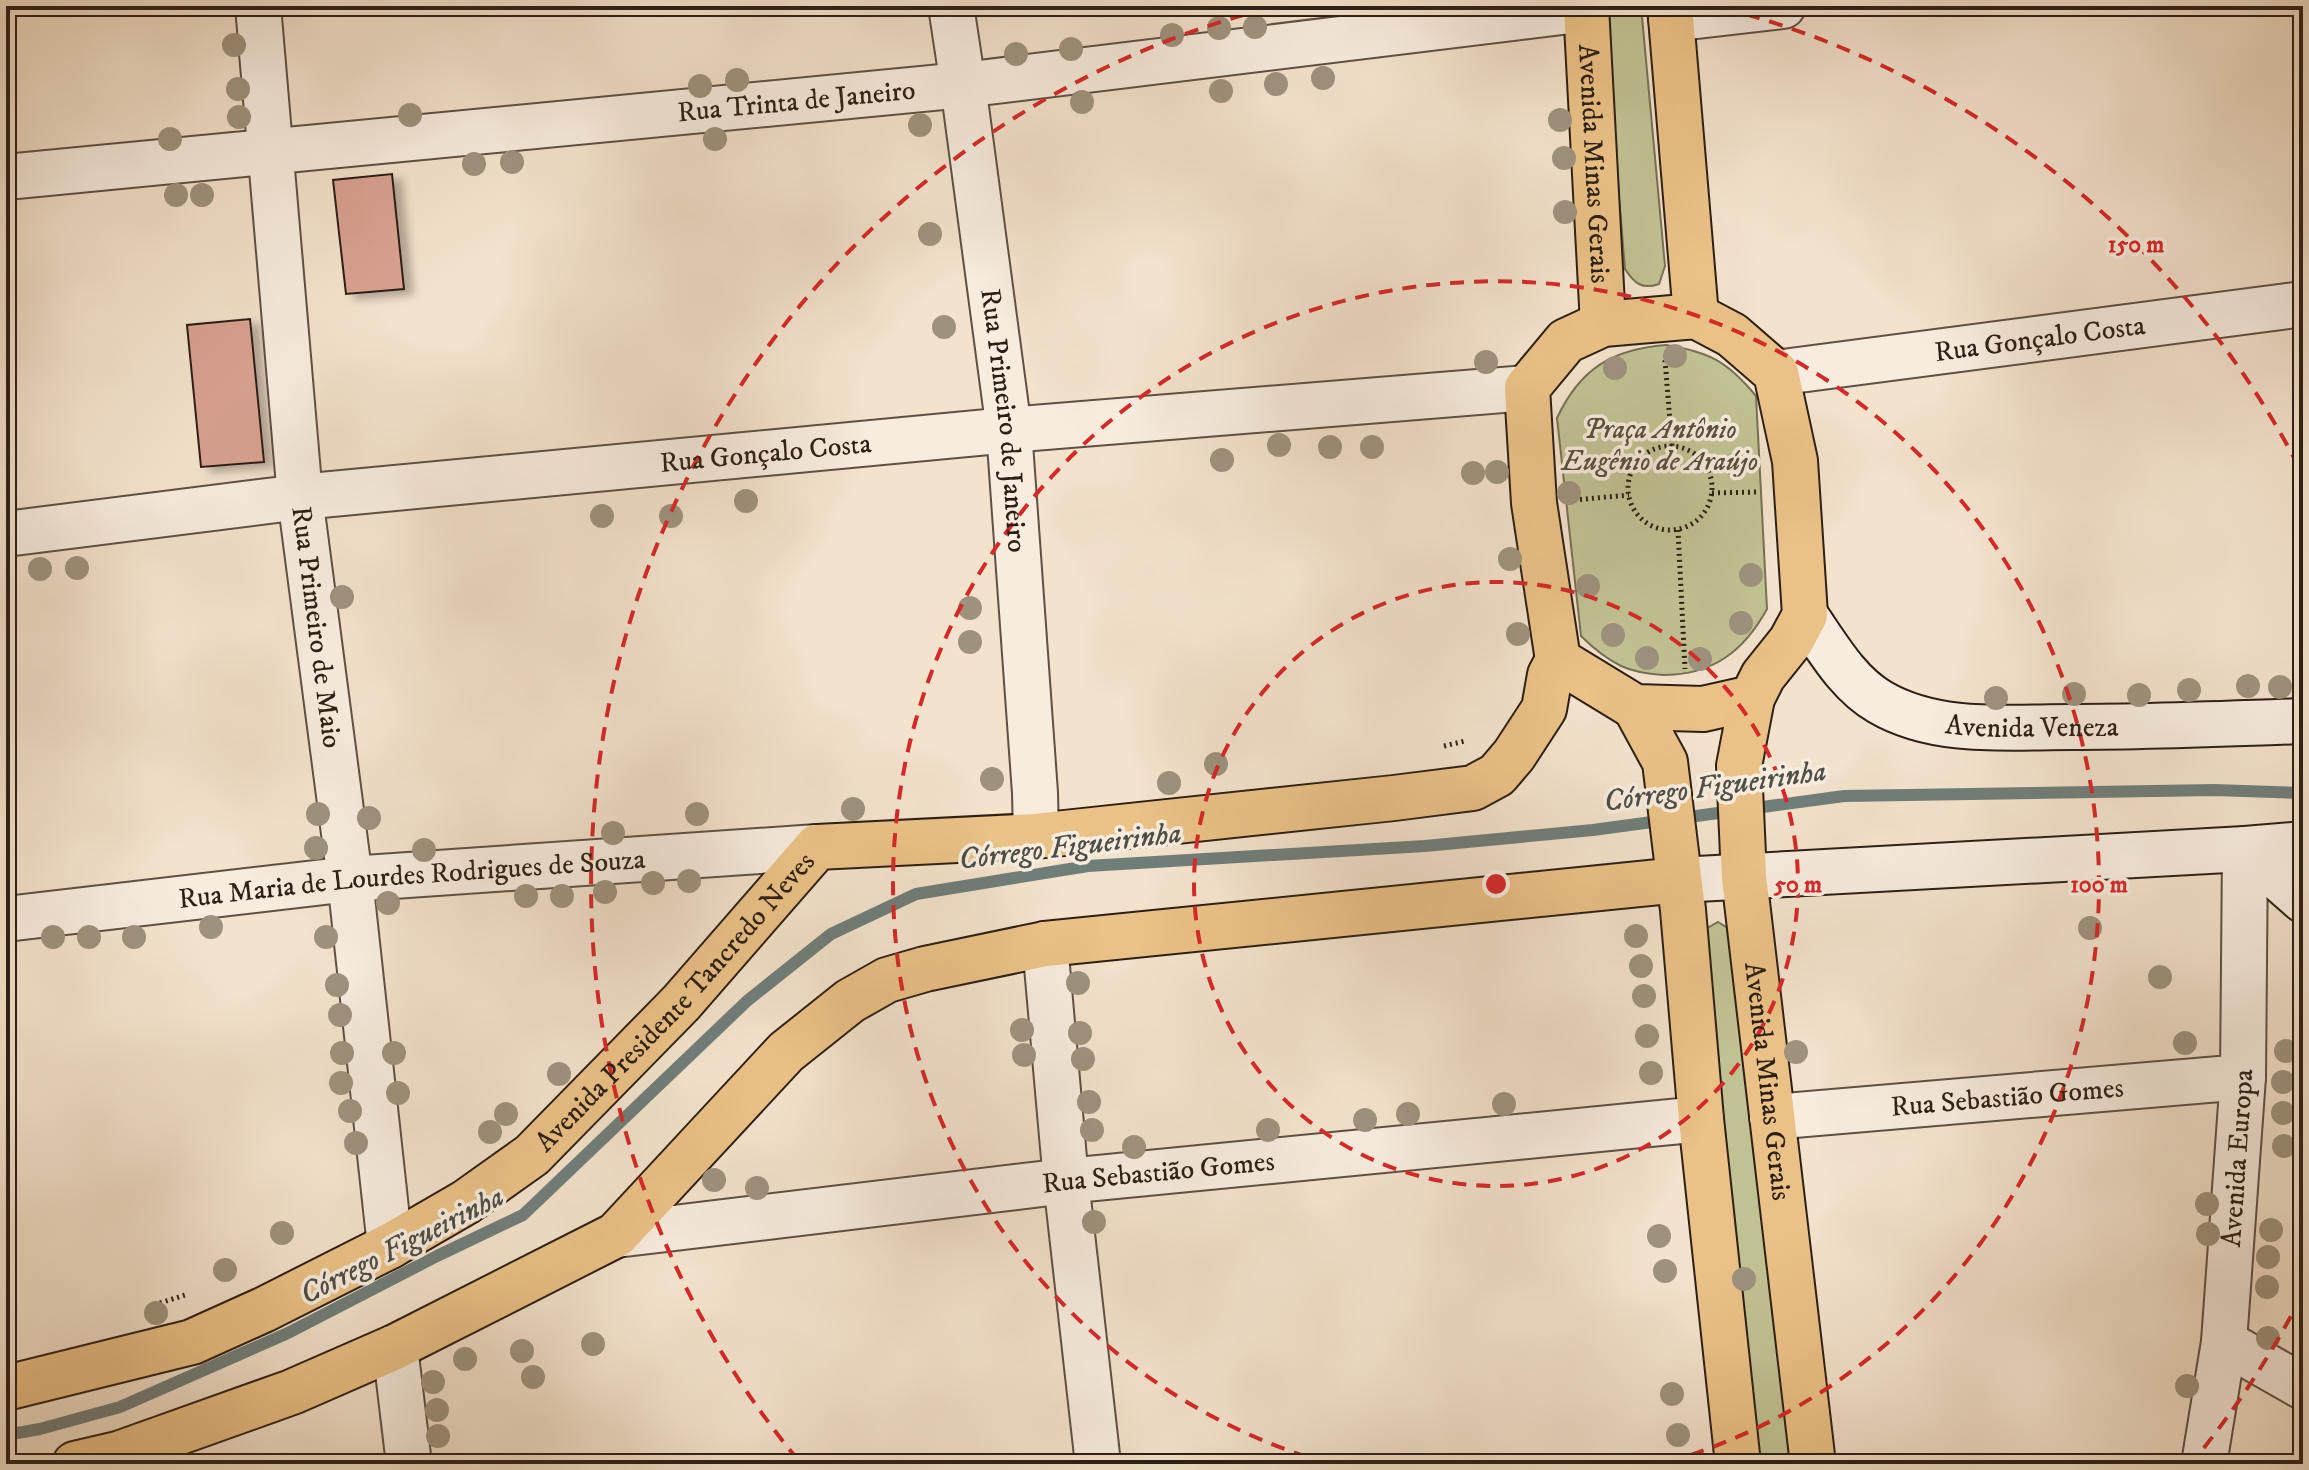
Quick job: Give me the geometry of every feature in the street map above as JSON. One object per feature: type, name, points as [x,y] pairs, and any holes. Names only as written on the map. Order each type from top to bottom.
[{"type":"main road","name":"Avenida Minas Gerais","points":[[1586,8],[1603,324]]},
{"type":"main road","points":[[1671,12],[1696,316]]},
{"type":"main road","points":[[1696,316],[1732,335],[1776,373],[1795,461],[1805,615],[1791,641],[1763,676],[1752,698],[1703,709],[1635,707],[1558,660],[1534,503],[1527,388],[1566,341],[1603,324],[1696,316]]},
{"type":"main road","name":"Avenida Presidente Tancredo Neves","points":[[6,1388],[192,1342],[390,1246],[466,1202],[532,1155],[681,1003],[817,847],[1036,836],[1473,788],[1497,775],[1514,755],[1544,709],[1550,675],[1558,660]]},
{"type":"main road","name":"Avenida Minas Gerais","points":[[1752,698],[1739,766],[1744,877],[1813,1464]]},
{"type":"main road","points":[[1635,707],[1665,762],[1738,1464]]},
{"type":"main road","points":[[75,1464],[118,1454],[292,1392],[395,1347],[616,1235],[786,1052],[850,1001],[887,980],[1045,944],[1679,880]]},
{"type":"street","name":"Rua Primeiro de Maio","points":[[258,6],[300,497],[350,879],[390,1246]]},
{"type":"street","name":"Rua Primeiro de Janeiro","points":[[951,6],[1009,430],[1036,836]]},
{"type":"street","points":[[1671,12],[1783,6]]},
{"type":"street","name":"Rua Trinta de Janeiro","points":[[6,177],[963,85],[1586,8]]},
{"type":"street","name":"Rua Gonçalo Costa","points":[[1776,373],[2303,304]]},
{"type":"street","name":"Rua Gonçalo Costa","points":[[6,534],[300,497],[1009,430],[1527,388]]},
{"type":"street","name":"Avenida Veneza","points":[[1805,615],[1859,686],[1880,702],[1918,719],[1959,725],[2045,727],[2303,721]]},
{"type":"street","points":[[1679,880],[2303,844]]},
{"type":"street","name":"Rua Maria de Lourdes Rodrigues de Souza","points":[[6,919],[350,879],[817,847]]},
{"type":"street","points":[[2245,849],[2303,900]]},
{"type":"street","name":"Avenida Europa","points":[[2204,1464],[2224,1342],[2243,1077],[2245,849]]},
{"type":"street","points":[[1045,944],[1066,1181],[1098,1464]]},
{"type":"street","name":"Rua Sebastião Gomes","points":[[1772,1117],[2243,1077]]},
{"type":"street","name":"Rua Sebastião Gomes","points":[[616,1235],[1066,1181],[1701,1119]]},
{"type":"street","points":[[2224,1342],[2303,1387]]},
{"type":"street","points":[[395,1347],[409,1464]]},
{"type":"path","points":[[1663,346],[1672,446]]},
{"type":"path","points":[[1672,446],[1697,456],[1707,467],[1712,480],[1712,493],[1709,506],[1691,525],[1678,530],[1665,530],[1641,519],[1629,495],[1628,483],[1632,471],[1648,453],[1672,446]]},
{"type":"path","points":[[1712,493],[1758,492]]},
{"type":"path","points":[[1568,500],[1629,495]]},
{"type":"path","points":[[1678,530],[1685,669]]},
{"type":"green space","points":[[1603,6],[1641,6],[1665,266],[1659,284],[1653,286],[1639,284],[1625,269]]},
{"type":"green space","name":"Praça Antônio Eugênio de Araújo","points":[[1666,345],[1695,351],[1717,360],[1756,396],[1767,609],[1748,637],[1725,658],[1697,671],[1663,675],[1621,666],[1581,636],[1557,418],[1576,386],[1600,365],[1629,351]]},
{"type":"green space","points":[[1718,922],[1731,930],[1792,1464],[1758,1464],[1701,937],[1704,930]]},
{"type":"building","points":[[392,174],[404,289],[346,294],[333,180]]},
{"type":"building","points":[[250,319],[264,462],[201,467],[187,325]]},
{"type":"waterway","name":"Córrego Figueirinha","points":[[6,1435],[120,1407],[288,1333],[523,1215],[747,1001],[831,934],[916,894],[1088,866],[1425,846],[1593,830],[1844,796],[2214,790],[2303,793]]}]
